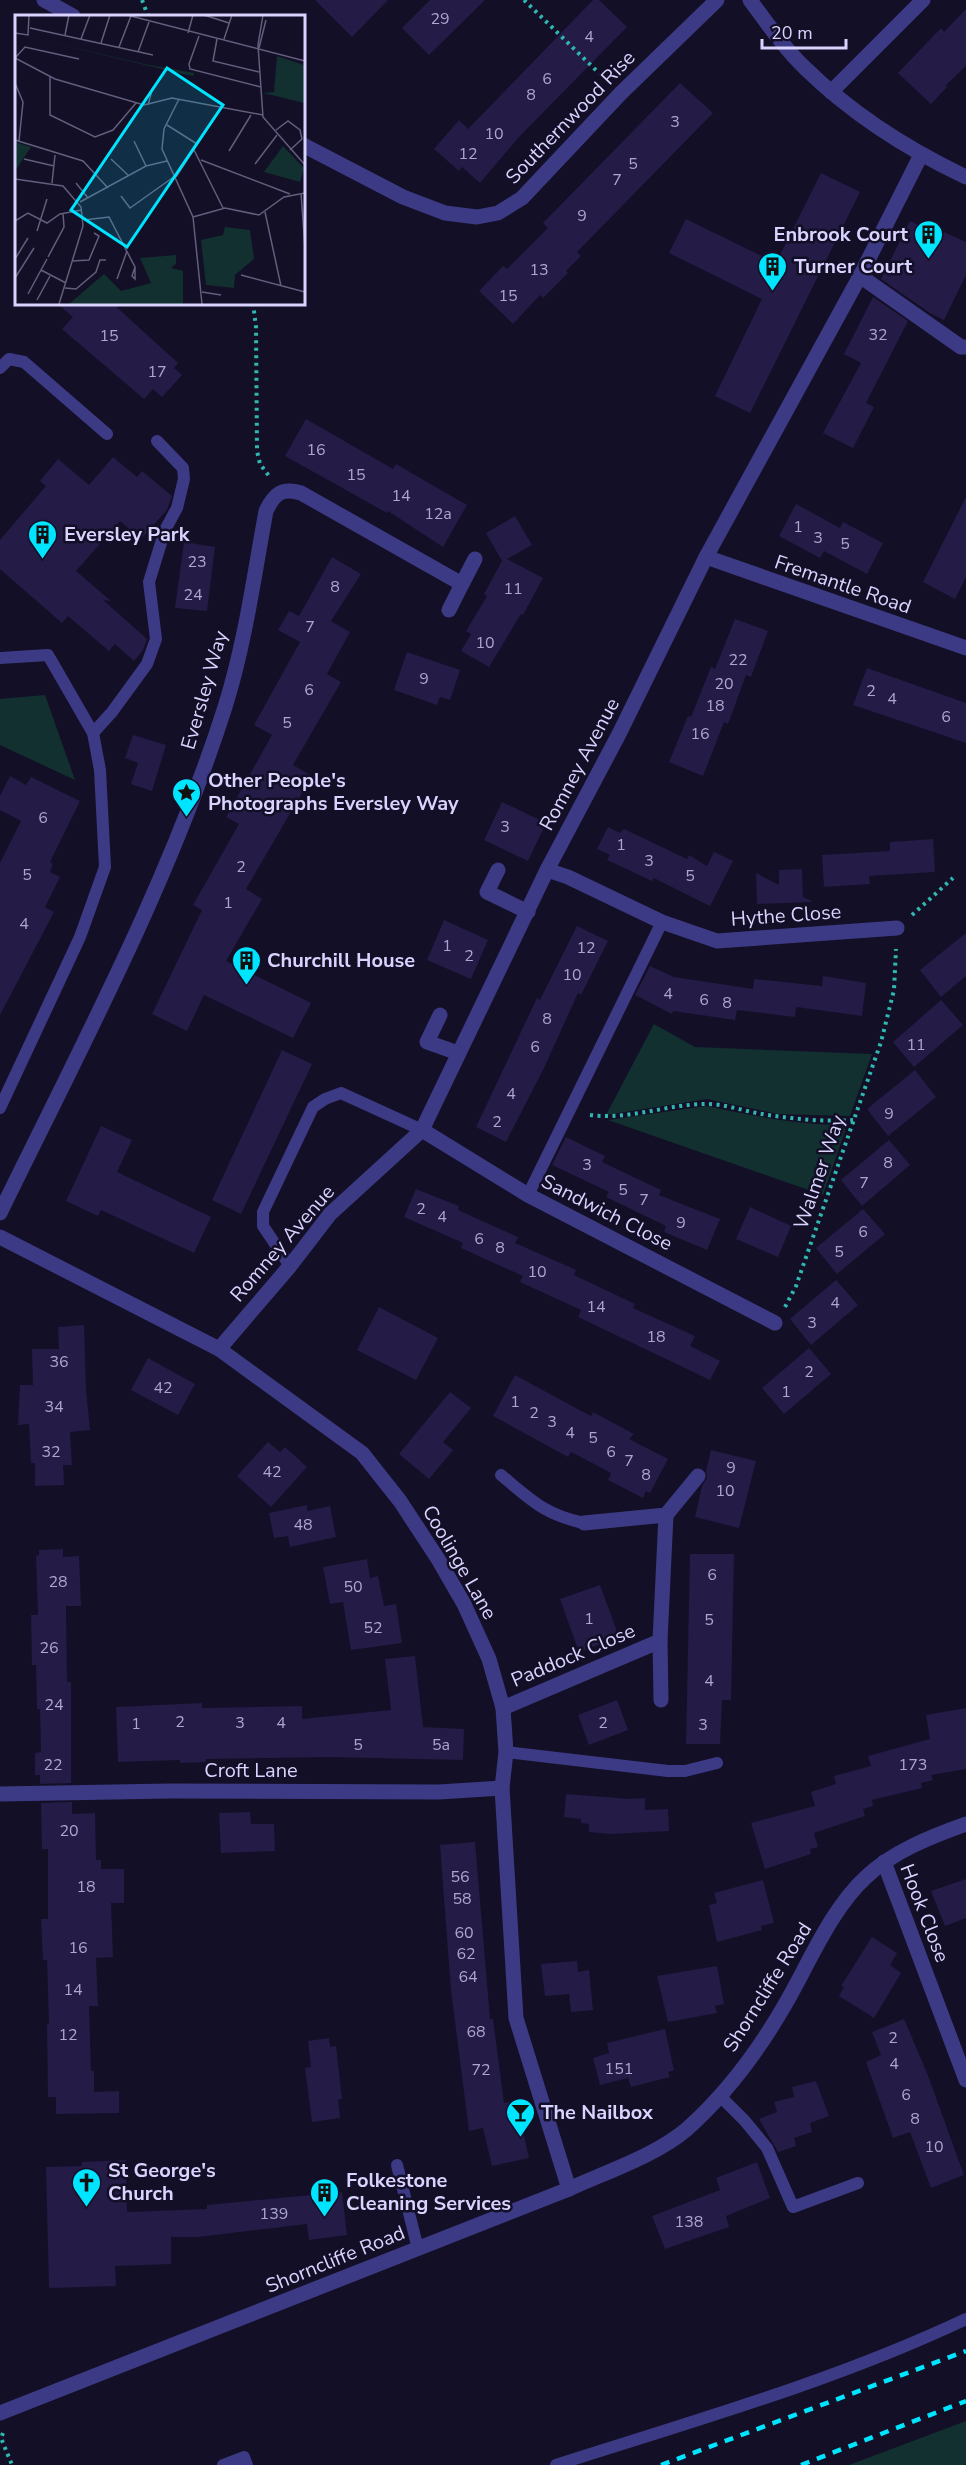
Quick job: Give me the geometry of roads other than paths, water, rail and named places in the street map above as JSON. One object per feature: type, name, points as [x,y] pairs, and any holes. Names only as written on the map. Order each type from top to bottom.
[{"type":"street","points":[[44,0],[71,15]]},
{"type":"street","name":"Southernwood Rise","points":[[304,146],[404,197],[446,213],[477,217],[498,213],[522,198],[621,93],[717,0]]},
{"type":"street","points":[[750,0],[785,46],[831,92],[921,155],[966,177]]},
{"type":"street","points":[[831,92],[923,0]]},
{"type":"street","name":"Romney Avenue","points":[[219,1349],[290,1266],[330,1214],[422,1130],[547,870],[619,734],[706,557],[860,276],[921,155]]},
{"type":"street","points":[[860,276],[961,346],[966,347]]},
{"type":"street","name":"Eversley Way","points":[[0,1213],[134,938],[171,856],[225,704],[243,635],[266,511],[275,495],[281,491],[291,490],[301,493],[462,584]]},
{"type":"street","name":"Fremantle Road","points":[[706,557],[966,648]]},
{"type":"street","points":[[449,610],[475,559]]},
{"type":"street","points":[[498,870],[487,892],[528,912]]},
{"type":"street","name":"Hythe Close","points":[[547,870],[568,877],[662,922],[717,941],[897,928]]},
{"type":"street","points":[[440,1015],[427,1042],[458,1053]]},
{"type":"street","name":"Sandwich Close","points":[[422,1130],[528,1195],[776,1323]]},
{"type":"street","name":"Coolinge Lane","points":[[0,1237],[219,1349],[362,1454],[400,1501],[438,1559],[464,1604],[489,1659],[503,1708],[506,1752],[502,1788],[516,2018],[569,2189]]},
{"type":"street","points":[[584,1523],[666,1515],[698,1476]]},
{"type":"street","name":"Paddock Close","points":[[661,1700],[660,1641],[666,1515]]},
{"type":"street","name":"Paddock Close","points":[[503,1708],[660,1641]]},
{"type":"street","name":"Croft Lane","points":[[0,1794],[170,1791],[439,1792],[502,1788]]},
{"type":"street","name":"Shorncliffe Road","points":[[0,2413],[569,2189],[658,2147],[686,2130],[738,2074],[760,2044],[841,1908],[864,1878],[884,1862],[943,1832],[966,1824]]},
{"type":"street","name":"Hook Close","points":[[884,1862],[966,2080]]},
{"type":"lane","points":[[0,368],[9,359],[24,362],[107,434]]},
{"type":"lane","points":[[93,733],[112,712],[147,664],[156,639],[149,582],[165,530],[177,508],[184,479],[183,468],[157,441]]},
{"type":"lane","points":[[0,658],[48,655],[93,733],[100,770],[105,867],[80,937],[0,1108]]},
{"type":"lane","points":[[528,1195],[662,922]]},
{"type":"lane","points":[[290,1266],[263,1226],[263,1212],[313,1107],[341,1093],[422,1130]]},
{"type":"lane","points":[[501,1475],[538,1507],[564,1519],[584,1523]]},
{"type":"lane","points":[[506,1752],[668,1771],[685,1771],[717,1764]]},
{"type":"lane","points":[[719,2095],[745,2121],[767,2148],[793,2207],[858,2182]]},
{"type":"lane","points":[[397,2165],[418,2249]]},
{"type":"lane","points":[[556,2465],[809,2382],[921,2340],[966,2319]]},
{"type":"lane","points":[[223,2465],[245,2461]]},
{"type":"railway","points":[[661,2465],[966,2351]]},
{"type":"railway","points":[[801,2465],[966,2401]]},
{"type":"place","name":"Enbrook Court","points":[[929,260]]},
{"type":"place","name":"Turner Court","points":[[773,292]]},
{"type":"place","name":"Eversley Park","points":[[43,560]]},
{"type":"place","name":"Other People's Photographs Eversley Way","points":[[187,818]]},
{"type":"place","name":"Churchill House","points":[[246,986]]},
{"type":"place","name":"The Nailbox","points":[[520,2138]]},
{"type":"place","name":"St George's Church","points":[[87,2208]]},
{"type":"place","name":"Folkestone Cleaning Services","points":[[325,2218]]}]
